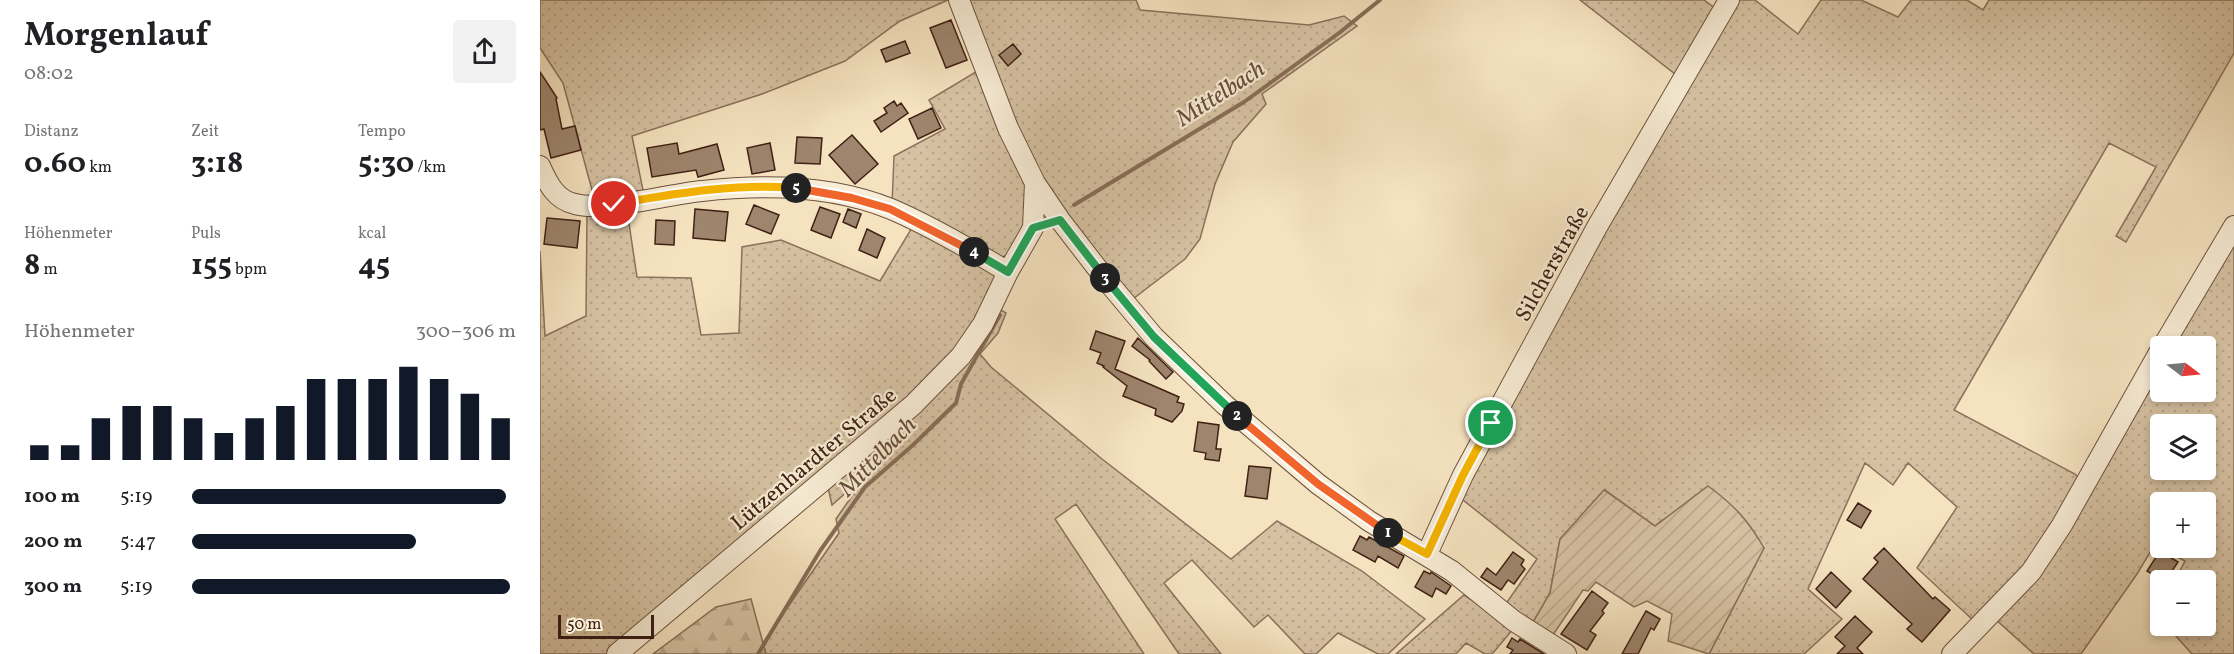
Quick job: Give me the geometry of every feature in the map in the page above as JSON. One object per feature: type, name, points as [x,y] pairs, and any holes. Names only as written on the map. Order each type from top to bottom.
[{"type":"street","points":[[959,0],[1008,128],[1035,183],[1107,282],[1154,337],[1225,405],[1318,484],[1377,526],[1452,571],[1514,621],[1566,654]]},
{"type":"street","name":"Silcherstraße","points":[[1427,554],[1463,475],[1597,228],[1723,3]]},
{"type":"street","points":[[540,166],[551,188],[562,200],[576,205],[594,207],[684,193],[754,186],[811,190],[852,198],[890,209],[1008,272]]},
{"type":"street","name":"Lützenhardter Straße","points":[[617,654],[932,388],[961,356],[983,324],[1008,272],[1033,228],[1035,183]]},
{"type":"street","points":[[1033,228],[1060,220]]},
{"type":"street","points":[[2169,336],[2234,225]]},
{"type":"street","points":[[1952,654],[2031,572],[2062,525],[2150,369]]},
{"type":"green space","points":[[540,0],[948,0],[900,21],[845,61],[762,94],[632,136],[644,195],[595,201],[563,83],[540,48]]},
{"type":"green space","points":[[965,0],[1136,0],[1140,10],[1309,25],[1344,16],[1357,26],[1262,94],[1266,104],[1233,142],[1215,184],[1200,239],[1185,259],[1129,302],[1039,177]]},
{"type":"green space","points":[[1580,0],[1704,0],[1716,9],[1679,77]]},
{"type":"green space","points":[[1735,0],[1755,0],[1798,34],[1821,0],[1861,0],[1898,17],[1911,0],[1967,0],[1983,10],[1989,0],[2234,0],[2234,53],[2126,242],[2116,236],[2156,167],[2109,143],[1954,410],[2075,474],[2082,481],[2026,571],[1975,622],[1917,568],[1957,507],[1908,463],[1893,485],[1865,463],[1808,589],[1842,619],[1804,654],[1709,654],[1764,548],[1662,520],[1655,526],[1605,490],[1560,539],[1550,593],[1532,624],[1505,605],[1537,559],[1458,496]]},
{"type":"green space","points":[[979,70],[1031,191],[1027,225],[1012,254],[1002,257],[993,256],[892,205],[894,156],[945,129],[929,100]]},
{"type":"green space","points":[[627,210],[637,277],[691,278],[701,335],[739,333],[742,247],[781,240],[880,281],[913,226],[998,273],[998,284],[947,366],[610,654],[540,654],[540,251],[545,336],[586,316],[587,211]]},
{"type":"green space","points":[[2234,233],[2234,654],[2192,654],[2176,636],[2216,636],[2216,570],[2180,570],[2185,561],[2179,558],[2216,558],[2216,492],[2150,492],[2150,552],[2081,654],[2034,654],[1993,617],[2150,374],[2150,402],[2216,402],[2216,336],[2173,336]]},
{"type":"green space","points":[[996,307],[1006,313],[998,333],[980,354],[991,367],[1102,459],[1231,559],[1277,521],[1362,571],[1425,619],[1388,654],[1378,654],[1338,633],[1316,654],[1305,654],[1268,615],[1254,627],[1192,560],[1164,583],[1221,654],[1179,654],[1076,504],[1055,519],[1144,654],[766,654],[763,643],[839,533],[836,519],[854,493],[850,489],[832,505],[827,483]]},
{"type":"green space","points":[[1708,486],[1740,514],[1764,548],[1709,654],[1668,641],[1672,614],[1647,601],[1634,607],[1596,582],[1588,591],[1583,590],[1551,638],[1532,624],[1550,593],[1560,539],[1604,490],[1655,526]]},
{"type":"green space","points":[[1464,595],[1515,627],[1492,654],[1485,654],[1466,643],[1456,654],[1396,654]]},
{"type":"green space","points":[[751,599],[766,654],[653,654],[716,607]]},
{"type":"building","points":[[951,20],[967,60],[946,68],[930,28]]},
{"type":"building","points":[[905,41],[910,53],[886,62],[881,50]]},
{"type":"building","points":[[1013,44],[1021,54],[1008,66],[999,55]]},
{"type":"building","points":[[540,72],[557,98],[562,129],[575,126],[581,150],[551,158],[544,129],[540,130]]},
{"type":"building","points":[[894,101],[897,106],[901,103],[908,113],[881,132],[874,121],[887,113],[884,108]]},
{"type":"building","points":[[932,108],[941,128],[918,139],[909,119]]},
{"type":"building","points":[[852,135],[878,164],[855,184],[829,155]]},
{"type":"building","points":[[797,137],[822,138],[820,164],[795,163]]},
{"type":"building","points":[[677,143],[679,154],[717,144],[724,170],[698,177],[696,170],[652,177],[647,148]]},
{"type":"building","points":[[770,143],[775,170],[752,174],[747,148]]},
{"type":"building","points":[[754,205],[779,215],[771,234],[746,224]]},
{"type":"building","points":[[820,207],[840,214],[831,238],[811,230]]},
{"type":"building","points":[[695,209],[728,212],[725,241],[693,238]]},
{"type":"building","points":[[848,209],[861,214],[856,228],[843,222]]},
{"type":"building","points":[[547,218],[580,221],[577,248],[544,244]]},
{"type":"building","points":[[656,220],[675,221],[674,245],[655,244]]},
{"type":"building","points":[[867,229],[885,238],[877,258],[859,250]]},
{"type":"building","points":[[1096,331],[1125,341],[1115,369],[1179,397],[1177,402],[1184,404],[1182,411],[1172,422],[1155,415],[1156,409],[1123,396],[1127,386],[1104,366],[1097,363],[1101,353],[1090,349]]},
{"type":"building","points":[[1138,338],[1173,372],[1166,379],[1150,360],[1132,346]]},
{"type":"building","points":[[1198,422],[1219,425],[1216,449],[1221,449],[1219,461],[1205,459],[1206,453],[1194,451]]},
{"type":"building","points":[[1249,466],[1271,468],[1267,499],[1245,496]]},
{"type":"building","points":[[1858,503],[1871,511],[1861,528],[1847,520]]},
{"type":"building","points":[[1360,536],[1367,540],[1369,537],[1404,556],[1398,568],[1378,556],[1375,562],[1353,550]]},
{"type":"building","points":[[1884,548],[1933,599],[1935,597],[1950,610],[1922,642],[1907,629],[1912,624],[1863,579],[1878,562],[1874,558]]},
{"type":"building","points":[[1513,552],[1524,560],[1521,565],[1525,569],[1514,584],[1508,580],[1501,590],[1481,577],[1487,568],[1496,575]]},
{"type":"building","points":[[2155,558],[2171,558],[2178,562],[2173,570],[2150,570],[2150,573],[2147,571]]},
{"type":"building","points":[[1424,571],[1430,574],[1431,572],[1451,586],[1446,594],[1436,588],[1432,597],[1415,587]]},
{"type":"building","points":[[1831,572],[1851,591],[1836,608],[1816,589]]},
{"type":"building","points":[[1592,591],[1608,603],[1602,611],[1604,613],[1590,631],[1596,635],[1587,650],[1561,634]]},
{"type":"building","points":[[1646,611],[1660,619],[1654,630],[1651,628],[1638,654],[1622,654]]},
{"type":"building","points":[[1855,616],[1872,632],[1857,648],[1863,654],[1837,654],[1845,646],[1835,637]]},
{"type":"building","points":[[1512,638],[1518,642],[1520,639],[1544,654],[1510,654],[1513,650],[1507,647]]},
{"type":"waterway","name":"Mittelbach","points":[[1074,205],[1244,102],[1380,0]]},
{"type":"waterway","name":"Mittelbach","points":[[758,654],[820,551],[865,487],[956,403],[961,384],[1000,315]]},
{"type":"route","points":[[614,204],[684,193],[754,186],[812,190],[890,209],[1008,272],[1033,228],[1060,220],[1107,282],[1154,337],[1225,405],[1318,484],[1369,521],[1427,554],[1463,475],[1491,423]]}]
